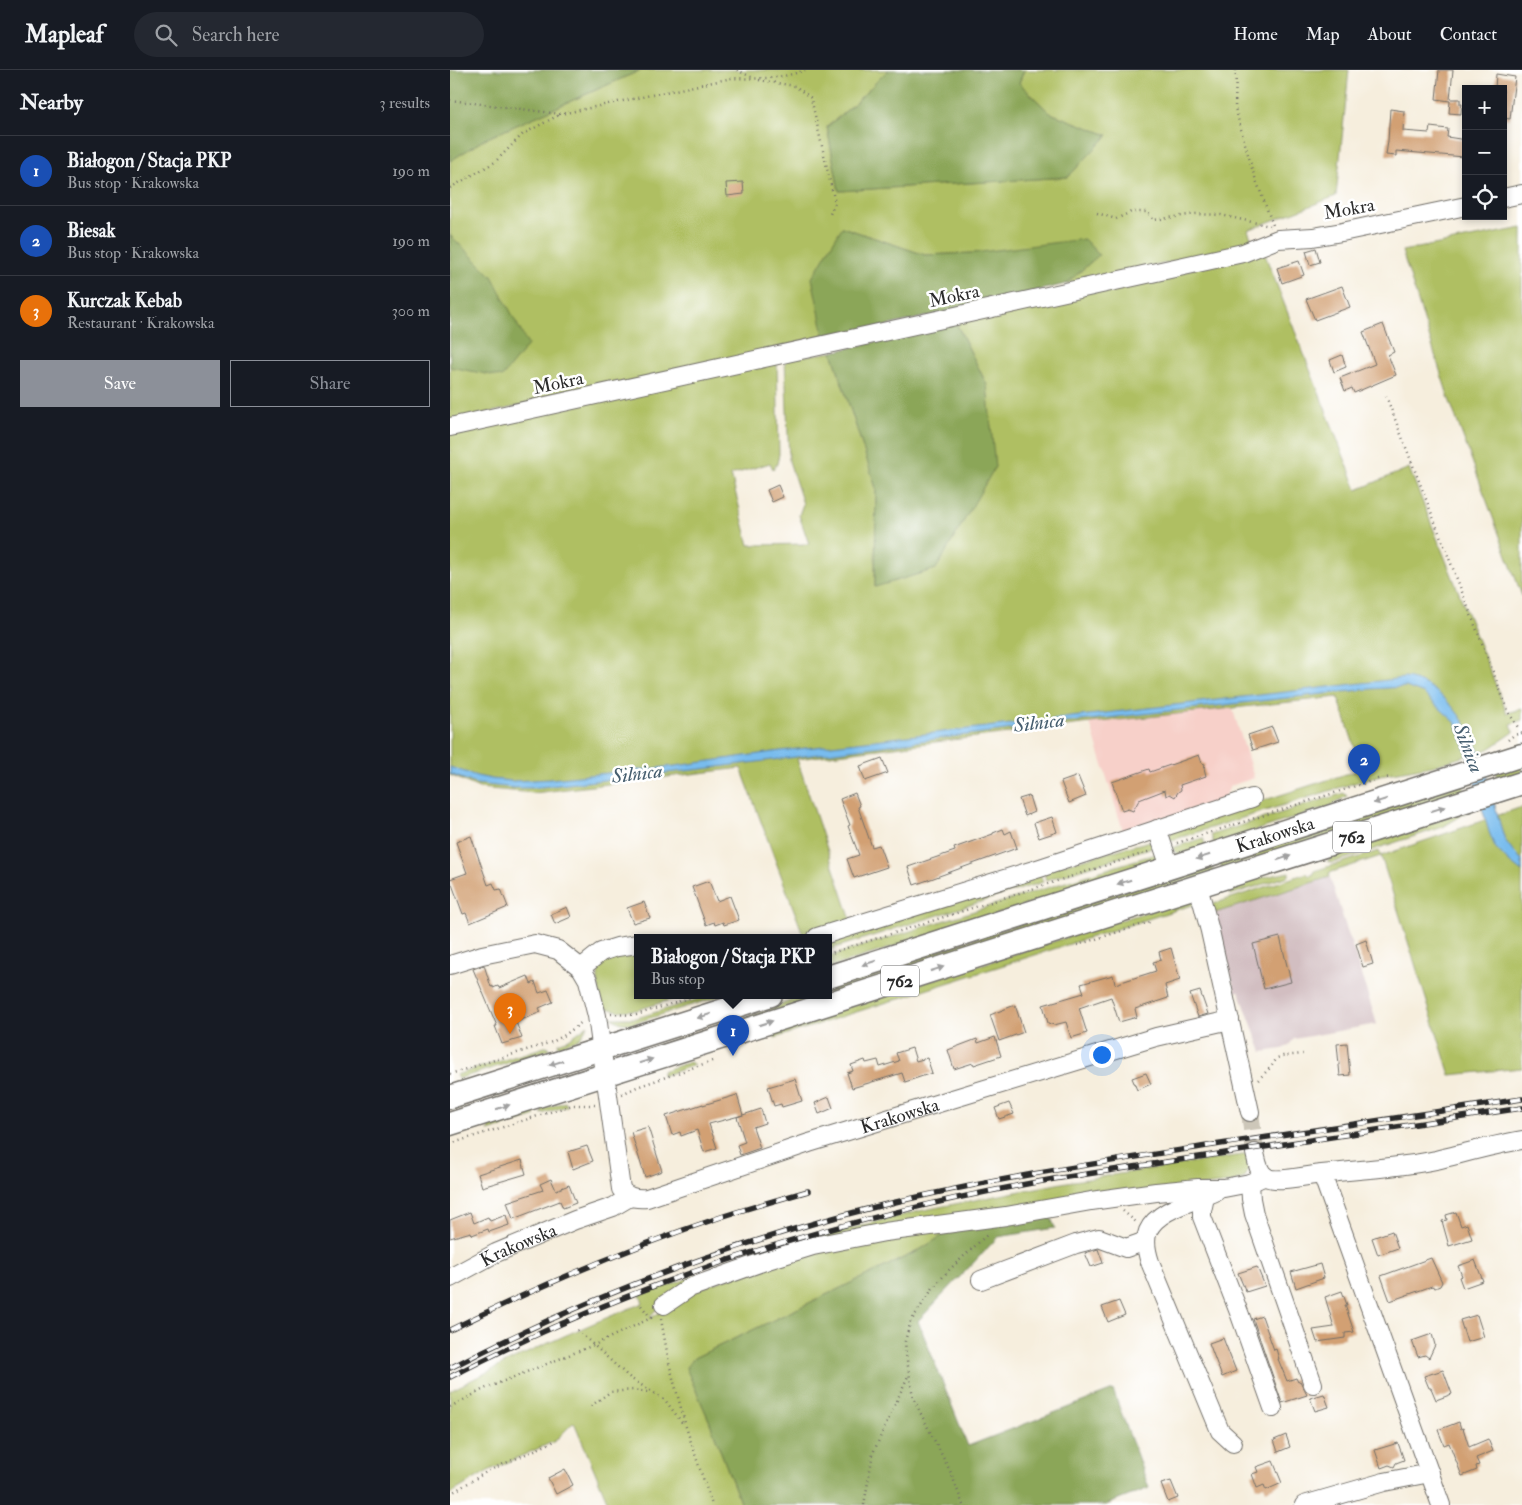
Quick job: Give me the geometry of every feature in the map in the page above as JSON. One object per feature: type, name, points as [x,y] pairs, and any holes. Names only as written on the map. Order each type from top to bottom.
[{"type":"main road","name":"Krakowska","points":[[832,976],[1170,856],[1460,775],[1493,764],[1518,745]]},
{"type":"main road","name":"Krakowska","points":[[450,1124],[1512,786]]},
{"type":"main road","points":[[450,1097],[758,999]]},
{"type":"street","points":[[1507,197],[1522,194]]},
{"type":"street","name":"Mokra","points":[[450,427],[1243,253],[1278,239],[1313,237],[1342,232],[1462,207]]},
{"type":"street","points":[[828,934],[1040,868],[1252,798]]},
{"type":"street","points":[[1156,829],[1170,856]]},
{"type":"street","points":[[1198,886],[1210,931],[1250,1112]]},
{"type":"street","points":[[450,966],[482,955],[536,944],[558,950],[581,968],[588,980],[597,1016],[621,1189],[624,1194],[630,1197]]},
{"type":"street","points":[[581,968],[601,952],[634,945]]},
{"type":"street","name":"Krakowska","points":[[450,1278],[496,1253],[575,1220],[613,1207],[630,1197],[647,1198],[809,1143],[943,1102],[1156,1037],[1230,1020]]},
{"type":"street","points":[[981,1280],[1076,1244],[1099,1238],[1126,1248],[1146,1237],[1159,1217],[1224,1188],[1258,1180],[1397,1166],[1436,1160],[1522,1140]]},
{"type":"street","points":[[1255,1153],[1259,1168],[1258,1180],[1251,1199],[1256,1220],[1313,1384]]},
{"type":"street","points":[[1322,1174],[1441,1505]]},
{"type":"street","points":[[664,1306],[689,1288],[794,1251],[885,1232],[1006,1216],[1109,1199],[1198,1188],[1224,1188]]},
{"type":"street","points":[[1205,1197],[1202,1217],[1240,1315],[1272,1408]]},
{"type":"street","points":[[1146,1237],[1150,1262],[1220,1431],[1233,1443]]},
{"type":"street","points":[[1304,1505],[1384,1482],[1430,1473]]},
{"type":"path","points":[[737,70],[754,79],[794,86],[811,98],[835,202],[830,214]]},
{"type":"path","points":[[450,188],[495,162],[523,134],[560,114],[732,78],[754,79],[791,76],[805,70]]},
{"type":"path","points":[[1097,213],[1116,219],[1131,212],[1147,212],[1154,220],[1196,214],[1221,215],[1274,227],[1253,172],[1235,108],[1236,70]]},
{"type":"path","points":[[450,100],[560,114]]},
{"type":"path","points":[[1386,396],[1509,712],[1519,729]]},
{"type":"path","points":[[1518,745],[1522,733]]},
{"type":"path","points":[[1170,856],[1340,791],[1386,778]]},
{"type":"path","points":[[832,953],[1156,850]]},
{"type":"path","points":[[606,1014],[636,1015],[686,999]]},
{"type":"path","points":[[450,1074],[552,1042],[588,1018]]},
{"type":"path","points":[[1244,1089],[1256,1082],[1277,1058],[1304,1054]]},
{"type":"path","points":[[450,1144],[572,1106],[596,1105]]},
{"type":"path","points":[[1109,1199],[1146,1237]]},
{"type":"path","points":[[963,1505],[951,1472],[914,1397],[909,1375],[906,1341],[911,1321],[933,1288],[949,1270],[1006,1216]]},
{"type":"path","points":[[450,1407],[484,1389],[594,1345],[651,1318],[640,1304]]},
{"type":"path","points":[[664,1306],[660,1313],[663,1333],[686,1427],[712,1505]]},
{"type":"path","points":[[577,1330],[630,1378],[665,1400],[686,1427]]},
{"type":"path","points":[[864,1505],[872,1453],[909,1375]]},
{"type":"path","points":[[591,1406],[610,1392],[633,1390],[652,1392]]},
{"type":"path","points":[[450,1494],[488,1471],[555,1441]]},
{"type":"shaded area","points":[[1232,707],[1254,778],[1230,786],[1223,802],[1124,834],[1090,723]]},
{"type":"shaded area","points":[[1330,877],[1377,1024],[1294,1039],[1288,1046],[1282,1049],[1262,1052],[1239,991],[1235,992],[1215,913]]},
{"type":"green space","points":[[450,70],[641,70],[485,139],[450,161]]},
{"type":"green space","points":[[641,70],[888,70],[854,104],[827,127],[839,191],[1068,177],[1107,135],[1050,113],[1019,83],[1024,70],[1349,70],[1336,196],[1248,230],[1254,245],[1066,284],[973,253],[925,255],[842,227],[825,340],[450,421],[450,161],[485,139]]},
{"type":"green space","points":[[888,70],[1024,70],[1019,83],[1050,113],[1108,135],[1068,177],[839,191],[827,127],[854,104]]},
{"type":"green space","points":[[842,227],[925,255],[973,253],[1084,239],[1099,255],[1066,284],[825,340],[812,278]]},
{"type":"green space","points":[[1522,228],[1522,596],[1449,399],[1402,251]]},
{"type":"green space","points":[[450,235],[492,276],[528,345],[502,377],[450,367]]},
{"type":"green space","points":[[1264,252],[1357,490],[1409,468],[1507,713],[1522,709],[1522,720],[1511,724],[1514,732],[1489,749],[1433,766],[1380,775],[1169,841],[1170,834],[1174,829],[1362,769],[1338,697],[1090,723],[797,759],[852,923],[817,934],[803,934],[741,768],[534,793],[479,788],[450,775],[450,432],[777,361],[779,454],[777,464],[773,469],[770,463],[731,475],[749,545],[809,544],[799,515],[803,504],[789,461],[785,359],[832,352],[876,488],[875,587],[987,385],[956,323]]},
{"type":"green space","points":[[956,323],[987,385],[995,467],[936,569],[875,587],[876,488],[832,352]]},
{"type":"green space","points":[[1522,764],[1522,773],[1497,781],[1496,772]]},
{"type":"green space","points":[[1462,783],[1465,792],[1222,869],[1219,861]]},
{"type":"green space","points":[[1344,793],[1347,796],[1328,807],[1214,844],[1211,835]]},
{"type":"green space","points":[[1522,807],[1522,1068],[1450,1075],[1381,856]]},
{"type":"green space","points":[[1469,811],[1443,827],[1332,863],[1328,862],[1328,860],[1350,848]]},
{"type":"green space","points":[[1203,838],[1206,847],[1180,854],[1176,853],[1172,848]]},
{"type":"green space","points":[[1150,841],[1156,846],[1046,880],[1043,870]]},
{"type":"green space","points":[[1379,851],[1381,856],[1329,873],[1330,877],[1215,913],[1213,913],[1210,905],[1307,873],[1309,876],[1314,874],[1314,871]]},
{"type":"green space","points":[[1158,853],[1156,860],[1152,864],[832,967],[832,956]]},
{"type":"green space","points":[[1210,863],[1214,872],[832,993],[832,985]]},
{"type":"green space","points":[[1039,871],[1043,882],[832,949],[832,938]]},
{"type":"green space","points":[[1289,872],[1289,876],[1230,895],[1227,885]]},
{"type":"green space","points":[[1187,899],[1195,904],[775,1038],[774,1034],[810,1019]]},
{"type":"green space","points":[[634,949],[634,999],[673,999],[637,1010],[619,1011],[604,1008],[600,997],[599,970],[606,959]]},
{"type":"green space","points":[[698,999],[710,999],[632,1024],[621,1023],[611,1018],[637,1018]]},
{"type":"green space","points":[[796,999],[813,999],[645,1050],[765,1011]]},
{"type":"green space","points":[[588,1025],[580,1038],[559,1047],[558,1043],[569,1039]]},
{"type":"green space","points":[[548,1046],[549,1050],[458,1079],[456,1075]]},
{"type":"green space","points":[[690,1062],[694,1065],[662,1076],[662,1071]]},
{"type":"green space","points":[[565,1102],[567,1106],[542,1114],[542,1109]]},
{"type":"green space","points":[[533,1112],[536,1116],[488,1131],[489,1126]]},
{"type":"green space","points":[[1255,1153],[1245,1178],[1231,1183],[1125,1194],[882,1231],[812,1244],[688,1286],[660,1306],[650,1316],[651,1318],[693,1291],[790,1256],[814,1249],[887,1234],[962,1223],[918,1251],[694,1358],[686,1367],[709,1420],[741,1505],[609,1505],[574,1422],[555,1441],[488,1471],[450,1494],[450,1391],[545,1344],[643,1303],[640,1295],[790,1244],[919,1211],[1067,1182]]},
{"type":"green space","points":[[1048,1210],[1055,1228],[998,1237],[918,1321],[968,1446],[1113,1390],[1149,1488],[1106,1505],[741,1505],[709,1420],[686,1368],[694,1358],[918,1251],[962,1223]]},
{"type":"water","name":"Silnica","points":[[1405,678],[1422,683],[1445,699],[1469,730],[1484,765],[1505,840],[1522,860],[1522,872],[1495,847],[1464,745],[1455,722],[1424,694],[1406,687],[1371,689],[1037,726],[703,769],[533,788],[476,784],[450,774],[450,767],[492,779],[512,781],[550,779],[675,766],[780,751]]},
{"type":"building","points":[[1439,70],[1453,70],[1450,99],[1460,99],[1460,104],[1462,104],[1461,114],[1449,113],[1450,101],[1436,99]]},
{"type":"building","points":[[1496,74],[1515,77],[1510,119],[1507,119],[1507,85],[1495,85]]},
{"type":"building","points":[[1390,109],[1404,111],[1403,131],[1429,133],[1430,127],[1448,129],[1447,137],[1462,139],[1462,157],[1396,151],[1396,156],[1386,155]]},
{"type":"building","points":[[743,182],[744,194],[727,196],[726,183]]},
{"type":"building","points":[[1316,248],[1320,262],[1310,265],[1306,251]]},
{"type":"building","points":[[1299,261],[1304,275],[1282,283],[1277,268]]},
{"type":"building","points":[[1342,286],[1350,307],[1315,320],[1306,299]]},
{"type":"building","points":[[1383,324],[1394,352],[1388,355],[1396,375],[1354,393],[1352,388],[1345,391],[1340,378],[1375,364],[1363,332]]},
{"type":"building","points":[[1342,355],[1346,367],[1334,372],[1330,360]]},
{"type":"building","points":[[778,485],[783,497],[772,502],[767,490]]},
{"type":"building","points":[[1272,727],[1278,742],[1253,750],[1248,735]]},
{"type":"building","points":[[1199,755],[1202,763],[1205,764],[1206,776],[1180,785],[1181,790],[1175,797],[1170,794],[1166,796],[1165,790],[1139,800],[1133,811],[1128,809],[1122,811],[1112,782],[1149,769],[1150,772]]},
{"type":"building","points":[[882,758],[888,773],[865,781],[860,766]]},
{"type":"building","points":[[1078,776],[1086,796],[1069,803],[1061,782]]},
{"type":"building","points":[[855,793],[872,847],[879,845],[887,867],[854,878],[847,859],[859,855],[840,799]]},
{"type":"building","points":[[1029,796],[1034,812],[1025,816],[1019,799]]},
{"type":"building","points":[[1052,817],[1057,832],[1039,838],[1034,823]]},
{"type":"building","points":[[1003,829],[1005,834],[1011,831],[1017,848],[914,885],[908,867],[955,851],[954,848]]},
{"type":"building","points":[[471,836],[488,885],[493,883],[496,890],[501,889],[508,907],[470,923],[466,913],[463,914],[450,879],[467,873],[456,842]]},
{"type":"building","points":[[709,881],[717,901],[730,896],[739,920],[724,925],[723,922],[715,925],[714,922],[706,925],[692,887]]},
{"type":"building","points":[[644,902],[650,918],[633,923],[627,908]]},
{"type":"building","points":[[567,907],[571,917],[555,924],[551,914]]},
{"type":"building","points":[[1280,937],[1291,982],[1264,989],[1253,944]]},
{"type":"building","points":[[1366,940],[1373,964],[1363,967],[1356,944]]},
{"type":"building","points":[[1171,948],[1180,980],[1165,985],[1168,998],[1135,1009],[1137,1017],[1119,1022],[1111,997],[1079,1008],[1087,1033],[1071,1038],[1066,1022],[1054,1025],[1048,1023],[1043,1005],[1084,993],[1081,984],[1113,975],[1115,984],[1156,971],[1153,962],[1161,960],[1159,952]]},
{"type":"building","points":[[484,965],[493,988],[498,986],[499,988],[528,976],[531,984],[535,982],[539,993],[548,990],[553,1002],[539,1008],[541,1012],[516,1022],[522,1038],[502,1044],[495,1026],[497,1026],[473,969]]},
{"type":"building","points":[[1200,991],[1208,1014],[1198,1017],[1190,994]]},
{"type":"building","points":[[1015,1005],[1024,1032],[999,1041],[990,1015]]},
{"type":"building","points":[[995,1037],[1001,1056],[954,1069],[948,1050],[977,1039],[978,1043]]},
{"type":"building","points":[[1347,1043],[1350,1075],[1340,1076],[1337,1044]]},
{"type":"building","points":[[912,1048],[916,1061],[927,1058],[932,1073],[905,1082],[902,1073],[852,1088],[847,1073],[853,1071],[851,1065],[865,1060],[866,1063],[878,1060],[880,1067],[899,1061],[896,1053]]},
{"type":"building","points":[[1146,1073],[1151,1084],[1137,1090],[1132,1078]]},
{"type":"building","points":[[795,1079],[802,1101],[782,1107],[781,1104],[774,1106],[768,1087]]},
{"type":"building","points":[[737,1095],[743,1115],[709,1124],[717,1148],[704,1152],[697,1130],[681,1136],[680,1132],[672,1135],[666,1116]]},
{"type":"building","points":[[829,1097],[833,1108],[819,1114],[815,1103]]},
{"type":"building","points":[[1009,1103],[1014,1114],[999,1119],[995,1108]]},
{"type":"building","points":[[761,1109],[765,1123],[753,1127],[760,1148],[740,1155],[737,1145],[745,1142],[737,1117]]},
{"type":"building","points":[[648,1127],[662,1171],[645,1177],[631,1132]]},
{"type":"building","points":[[587,1146],[593,1161],[573,1169],[568,1152]]},
{"type":"building","points":[[522,1160],[526,1174],[482,1187],[478,1174]]},
{"type":"building","points":[[551,1179],[556,1190],[569,1185],[576,1203],[563,1208],[560,1201],[513,1219],[507,1202],[543,1190],[540,1184]]},
{"type":"building","points":[[470,1212],[474,1223],[488,1217],[490,1221],[506,1215],[509,1225],[489,1232],[488,1229],[472,1235],[471,1232],[450,1238],[450,1220]]},
{"type":"building","points":[[1456,1212],[1461,1226],[1467,1224],[1472,1239],[1449,1246],[1442,1221],[1447,1220],[1446,1215]]},
{"type":"building","points":[[1392,1231],[1398,1248],[1378,1255],[1372,1238]]},
{"type":"building","points":[[1098,1249],[1103,1263],[1091,1267],[1085,1253]]},
{"type":"building","points":[[1431,1258],[1442,1282],[1440,1286],[1435,1288],[1432,1286],[1390,1301],[1381,1276]]},
{"type":"building","points":[[1475,1260],[1483,1281],[1463,1288],[1459,1277],[1462,1276],[1458,1266]]},
{"type":"building","points":[[1320,1264],[1324,1278],[1296,1288],[1291,1272]]},
{"type":"building","points":[[1257,1267],[1265,1286],[1246,1292],[1238,1273]]},
{"type":"building","points":[[1342,1291],[1354,1332],[1345,1333],[1345,1338],[1317,1342],[1313,1330],[1334,1327],[1325,1297]]},
{"type":"building","points":[[1119,1301],[1125,1315],[1108,1322],[1102,1307]]},
{"type":"building","points":[[1477,1315],[1484,1337],[1467,1342],[1460,1320]]},
{"type":"building","points":[[1262,1316],[1287,1381],[1296,1378],[1298,1382],[1300,1381],[1307,1395],[1282,1403],[1253,1319]]},
{"type":"building","points":[[1432,1334],[1435,1345],[1429,1358],[1425,1355],[1418,1357],[1412,1341]]},
{"type":"building","points":[[1223,1338],[1236,1371],[1222,1377],[1209,1343]]},
{"type":"building","points":[[1443,1370],[1452,1394],[1436,1400],[1424,1376]]},
{"type":"building","points":[[1324,1394],[1329,1407],[1315,1411],[1310,1398]]},
{"type":"building","points":[[1459,1422],[1469,1447],[1488,1439],[1493,1451],[1476,1458],[1479,1465],[1476,1466],[1477,1470],[1462,1476],[1449,1443],[1444,1445],[1438,1430]]},
{"type":"building","points":[[1286,1435],[1290,1447],[1278,1452],[1274,1440]]},
{"type":"building","points":[[1398,1443],[1404,1460],[1396,1463],[1394,1467],[1389,1465],[1381,1468],[1375,1450]]},
{"type":"building","points":[[1273,1461],[1282,1483],[1266,1490],[1264,1485],[1257,1488],[1252,1474],[1258,1472],[1256,1467]]},
{"type":"building","points":[[565,1469],[573,1485],[556,1494],[548,1478]]},
{"type":"building","points":[[1171,1481],[1178,1498],[1168,1502],[1161,1484]]},
{"type":"tunnel","points":[[1250,1112],[1255,1153]]},
{"type":"railway","points":[[450,1368],[554,1318],[662,1274],[771,1236],[883,1205],[963,1187],[1085,1165],[1522,1099]]},
{"type":"railway","points":[[450,1377],[522,1342],[595,1310],[669,1281],[744,1255],[820,1232],[898,1212],[1054,1179],[1522,1108]]},
{"type":"railway","points":[[450,1330],[517,1298],[619,1254],[724,1216],[808,1191]]},
{"type":"place","name":"Biesak","points":[[1364,785]]},
{"type":"place","name":"Kurczak Kebab","points":[[510,1034]]},
{"type":"place","name":"Białogon / Stacja PKP","points":[[733,1056]]}]
